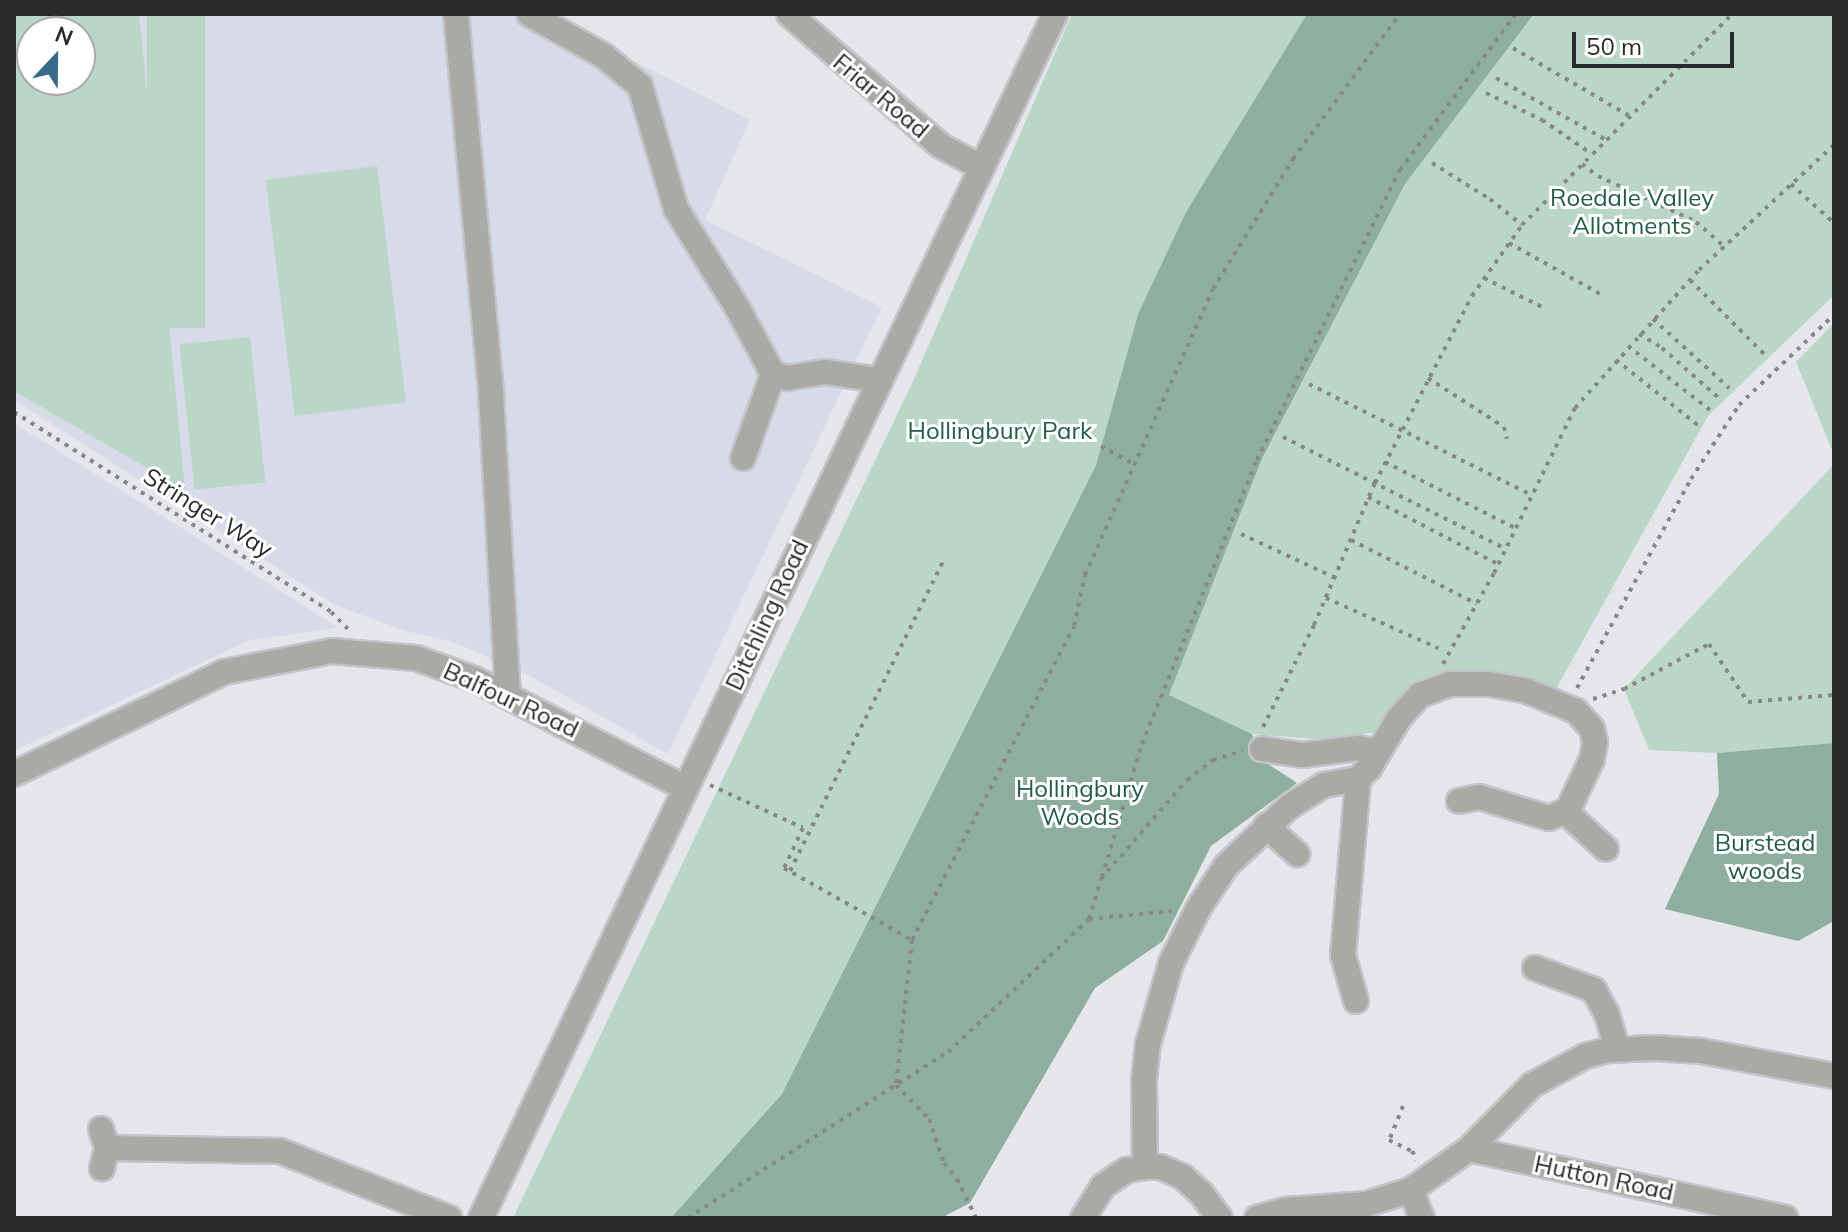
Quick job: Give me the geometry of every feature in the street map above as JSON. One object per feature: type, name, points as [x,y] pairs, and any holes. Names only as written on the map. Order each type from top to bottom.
[{"type":"street","points":[[456,14],[491,394],[508,696]]},
{"type":"street","points":[[529,14],[604,56],[640,86],[676,209],[738,309],[773,374],[787,378],[826,372],[879,380]]},
{"type":"street","name":"Friar Road","points":[[789,14],[941,146],[981,167]]},
{"type":"street","name":"Ditchling Road","points":[[481,1218],[1055,14]]},
{"type":"street","points":[[743,458],[773,374]]},
{"type":"street","name":"Balfour Road","points":[[14,774],[224,672],[332,651],[416,658],[508,696],[688,782]]},
{"type":"street","points":[[1145,1167],[1144,1080],[1148,1044],[1171,963],[1198,909],[1226,866],[1266,826],[1315,790],[1358,779],[1369,768],[1414,700],[1434,688],[1466,682],[1489,684],[1527,691],[1568,705],[1584,717],[1595,742],[1592,759],[1568,810],[1569,815],[1606,849]]},
{"type":"street","points":[[1262,749],[1302,755],[1358,748],[1378,752]]},
{"type":"street","points":[[1356,1001],[1343,955],[1358,779]]},
{"type":"street","points":[[1459,801],[1479,797],[1549,818],[1568,810]]},
{"type":"street","points":[[1266,826],[1297,854]]},
{"type":"street","points":[[1535,968],[1594,990],[1607,1014],[1617,1049]]},
{"type":"street","points":[[1257,1218],[1285,1210],[1367,1204],[1420,1185],[1469,1149],[1532,1085],[1585,1056],[1617,1049],[1701,1051],[1834,1076]]},
{"type":"street","points":[[103,1148],[250,1147],[280,1151],[449,1218]]},
{"type":"street","name":"Hutton Road","points":[[1469,1149],[1786,1218]]},
{"type":"street","points":[[1083,1218],[1103,1186],[1127,1170],[1145,1167],[1160,1167],[1183,1177],[1201,1193],[1220,1218]]},
{"type":"street","points":[[1420,1185],[1422,1218]]},
{"type":"path","points":[[896,1085],[912,940],[1074,626],[1085,575],[1213,289],[1293,159],[1400,14]]},
{"type":"path","points":[[688,1218],[948,1052],[1089,919],[1142,744],[1257,460],[1400,170],[1516,14]]},
{"type":"path","points":[[1101,879],[1202,766],[1225,755],[1262,749],[1265,720],[1281,695],[1336,578],[1368,497],[1428,378],[1484,278],[1522,225],[1732,14]]},
{"type":"path","points":[[1513,48],[1630,116]]},
{"type":"path","points":[[1496,78],[1606,140]]},
{"type":"path","points":[[1486,93],[1542,120],[1592,154]]},
{"type":"path","points":[[1434,688],[1438,674],[1506,549],[1575,408],[1690,280],[1834,145]]},
{"type":"path","points":[[1432,163],[1490,199],[1522,225]]},
{"type":"path","points":[[1582,164],[1598,176],[1696,222],[1724,246]]},
{"type":"path","points":[[1791,184],[1834,223]]},
{"type":"path","points":[[1509,243],[1604,296]]},
{"type":"path","points":[[1484,278],[1546,309]]},
{"type":"path","points":[[1690,280],[1765,355]]},
{"type":"path","points":[[1568,705],[1691,479],[1739,405],[1834,315]]},
{"type":"path","points":[[1653,319],[1729,388]]},
{"type":"path","points":[[1639,334],[1662,348],[1720,399]]},
{"type":"path","points":[[1628,346],[1710,410]]},
{"type":"path","points":[[1616,360],[1699,426]]},
{"type":"path","points":[[1428,378],[1504,427],[1507,439]]},
{"type":"path","points":[[1309,384],[1532,495]]},
{"type":"path","name":"Stringer Way","points":[[14,412],[331,612],[374,655]]},
{"type":"path","points":[[1283,437],[1506,549]]},
{"type":"path","points":[[1101,446],[1134,464]]},
{"type":"path","points":[[1385,462],[1516,528]]},
{"type":"path","points":[[1368,497],[1498,564]]},
{"type":"path","points":[[1241,534],[1336,578]]},
{"type":"path","points":[[1351,540],[1477,604]]},
{"type":"path","points":[[790,871],[943,561]]},
{"type":"path","points":[[1326,598],[1438,648]]},
{"type":"path","points":[[1568,705],[1624,689],[1709,644],[1748,702],[1834,695]]},
{"type":"path","points":[[688,782],[803,828],[784,868],[912,940]]},
{"type":"path","points":[[1089,919],[1198,909]]},
{"type":"path","points":[[896,1085],[929,1119],[944,1163],[957,1179],[976,1218]]},
{"type":"path","points":[[1403,1106],[1389,1140],[1412,1151],[1420,1185]]},
{"type":"shaded area","points":[[14,14],[541,14],[750,120],[705,220],[882,307],[668,754],[521,671],[453,642],[406,631],[335,605],[14,400]]},
{"type":"shaded area","points":[[14,423],[339,628],[250,640],[14,751]]},
{"type":"green space","points":[[14,14],[139,14],[185,490],[14,391]]},
{"type":"green space","points":[[147,14],[205,14],[205,328],[147,328]]},
{"type":"green space","name":"Hollingbury Park","points":[[1072,14],[1307,14],[1186,212],[1138,314],[1096,465],[782,1094],[671,1218],[513,1218],[914,379]]},
{"type":"green space","name":"Hollingbury Woods","points":[[1307,14],[1534,14],[1405,184],[1262,459],[1169,695],[1252,734],[1259,758],[1297,783],[1211,846],[1163,941],[1095,988],[970,1203],[941,1218],[671,1218],[782,1094],[1096,465],[1138,314],[1186,212]]},
{"type":"green space","name":"Roedale Valley Allotments","points":[[1534,14],[1834,14],[1834,295],[1708,416],[1556,689],[1472,675],[1438,674],[1412,689],[1372,733],[1313,739],[1252,734],[1169,695],[1262,460],[1405,184]]},
{"type":"green space","points":[[377,166],[406,402],[295,416],[266,180]]},
{"type":"green space","points":[[1834,323],[1834,455],[1796,362]]},
{"type":"green space","points":[[250,337],[265,482],[195,490],[179,344]]},
{"type":"green space","points":[[1834,464],[1834,743],[1717,753],[1649,750],[1624,689]]},
{"type":"green space","name":"Burstead woods","points":[[1834,743],[1834,921],[1798,941],[1665,909],[1719,794],[1717,753]]}]
